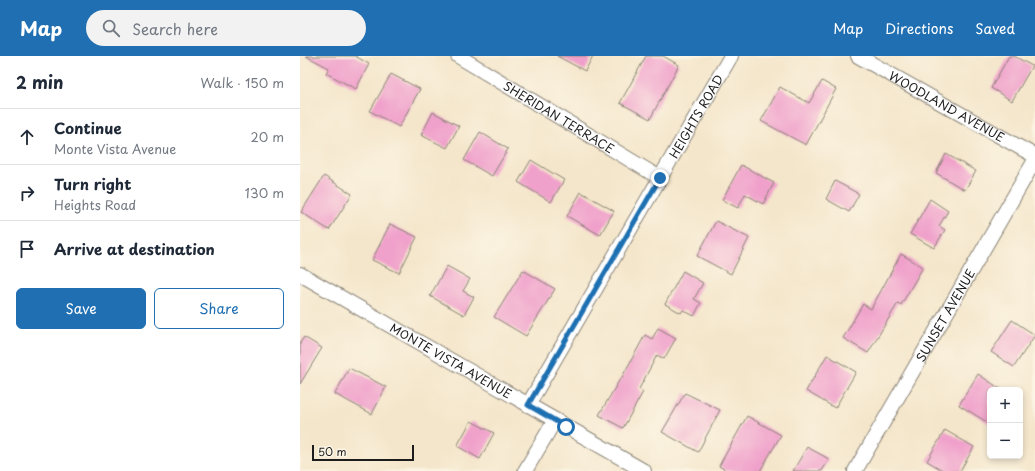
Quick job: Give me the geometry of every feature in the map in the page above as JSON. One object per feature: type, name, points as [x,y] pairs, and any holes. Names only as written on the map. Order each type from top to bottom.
[{"type":"street","name":"SHERIDAN TERRACE","points":[[458,56],[660,178]]},
{"type":"street","name":"HEIGHTS ROAD","points":[[528,405],[731,56]]},
{"type":"street","name":"WOODLAND AVENUE","points":[[858,56],[1035,156]]},
{"type":"street","name":"SUNSET AVENUE","points":[[855,471],[1035,160]]},
{"type":"street","name":"MONTE VISTA AVENUE","points":[[300,275],[644,471]]},
{"type":"street","points":[[525,471],[555,420]]},
{"type":"building","points":[[306,56],[355,56],[369,64],[356,89],[326,73],[329,68]]},
{"type":"building","points":[[557,56],[593,56],[585,71]]},
{"type":"building","points":[[646,56],[663,56],[679,65],[650,119],[620,103]]},
{"type":"building","points":[[1009,56],[1014,56],[1032,66],[1012,101],[991,88]]},
{"type":"building","points":[[391,74],[420,89],[399,127],[370,111]]},
{"type":"building","points":[[822,81],[836,89],[806,145],[761,121],[780,87],[809,103]]},
{"type":"building","points":[[433,112],[459,126],[447,148],[421,135]]},
{"type":"building","points":[[480,132],[508,149],[492,176],[464,160]]},
{"type":"building","points":[[946,154],[976,171],[965,190],[936,173]]},
{"type":"building","points":[[531,160],[564,180],[551,202],[518,182]]},
{"type":"building","points":[[741,165],[774,183],[763,204],[745,194],[738,208],[722,200]]},
{"type":"building","points":[[324,176],[352,194],[329,230],[301,212]]},
{"type":"building","points":[[835,181],[859,194],[849,212],[826,199]]},
{"type":"building","points":[[581,192],[614,211],[600,235],[567,216]]},
{"type":"building","points":[[930,199],[948,211],[939,226],[945,230],[934,248],[910,234]]},
{"type":"building","points":[[716,221],[749,238],[731,274],[697,256]]},
{"type":"building","points":[[390,224],[417,237],[399,273],[372,260]]},
{"type":"building","points":[[901,254],[923,267],[901,305],[898,303],[868,353],[843,338],[863,304],[871,309]]},
{"type":"building","points":[[447,266],[470,279],[463,291],[474,297],[464,315],[430,296]]},
{"type":"building","points":[[523,270],[555,289],[526,336],[494,317]]},
{"type":"building","points":[[683,271],[703,283],[694,299],[701,303],[694,316],[683,310],[681,313],[665,304]]},
{"type":"building","points":[[1012,320],[1035,335],[1014,367],[991,352]]},
{"type":"building","points":[[658,328],[676,338],[664,359],[657,355],[639,389],[643,392],[623,428],[599,415],[645,335],[652,339]]},
{"type":"building","points":[[304,337],[322,348],[300,384],[300,343]]},
{"type":"building","points":[[827,355],[856,372],[835,408],[806,391]]},
{"type":"building","points":[[349,368],[386,387],[372,414],[335,394]]},
{"type":"building","points":[[978,374],[998,387],[987,387],[987,422],[959,405]]},
{"type":"building","points":[[685,393],[720,410],[698,452],[662,432]]},
{"type":"building","points":[[747,416],[781,435],[760,471],[727,471],[719,466]]},
{"type":"building","points":[[471,421],[494,433],[480,459],[457,446]]},
{"type":"building","points":[[945,430],[974,447],[960,471],[944,471],[927,461]]},
{"type":"building","points":[[807,447],[829,459],[822,471],[793,471]]},
{"type":"route","points":[[566,427],[528,405],[660,178]]}]
